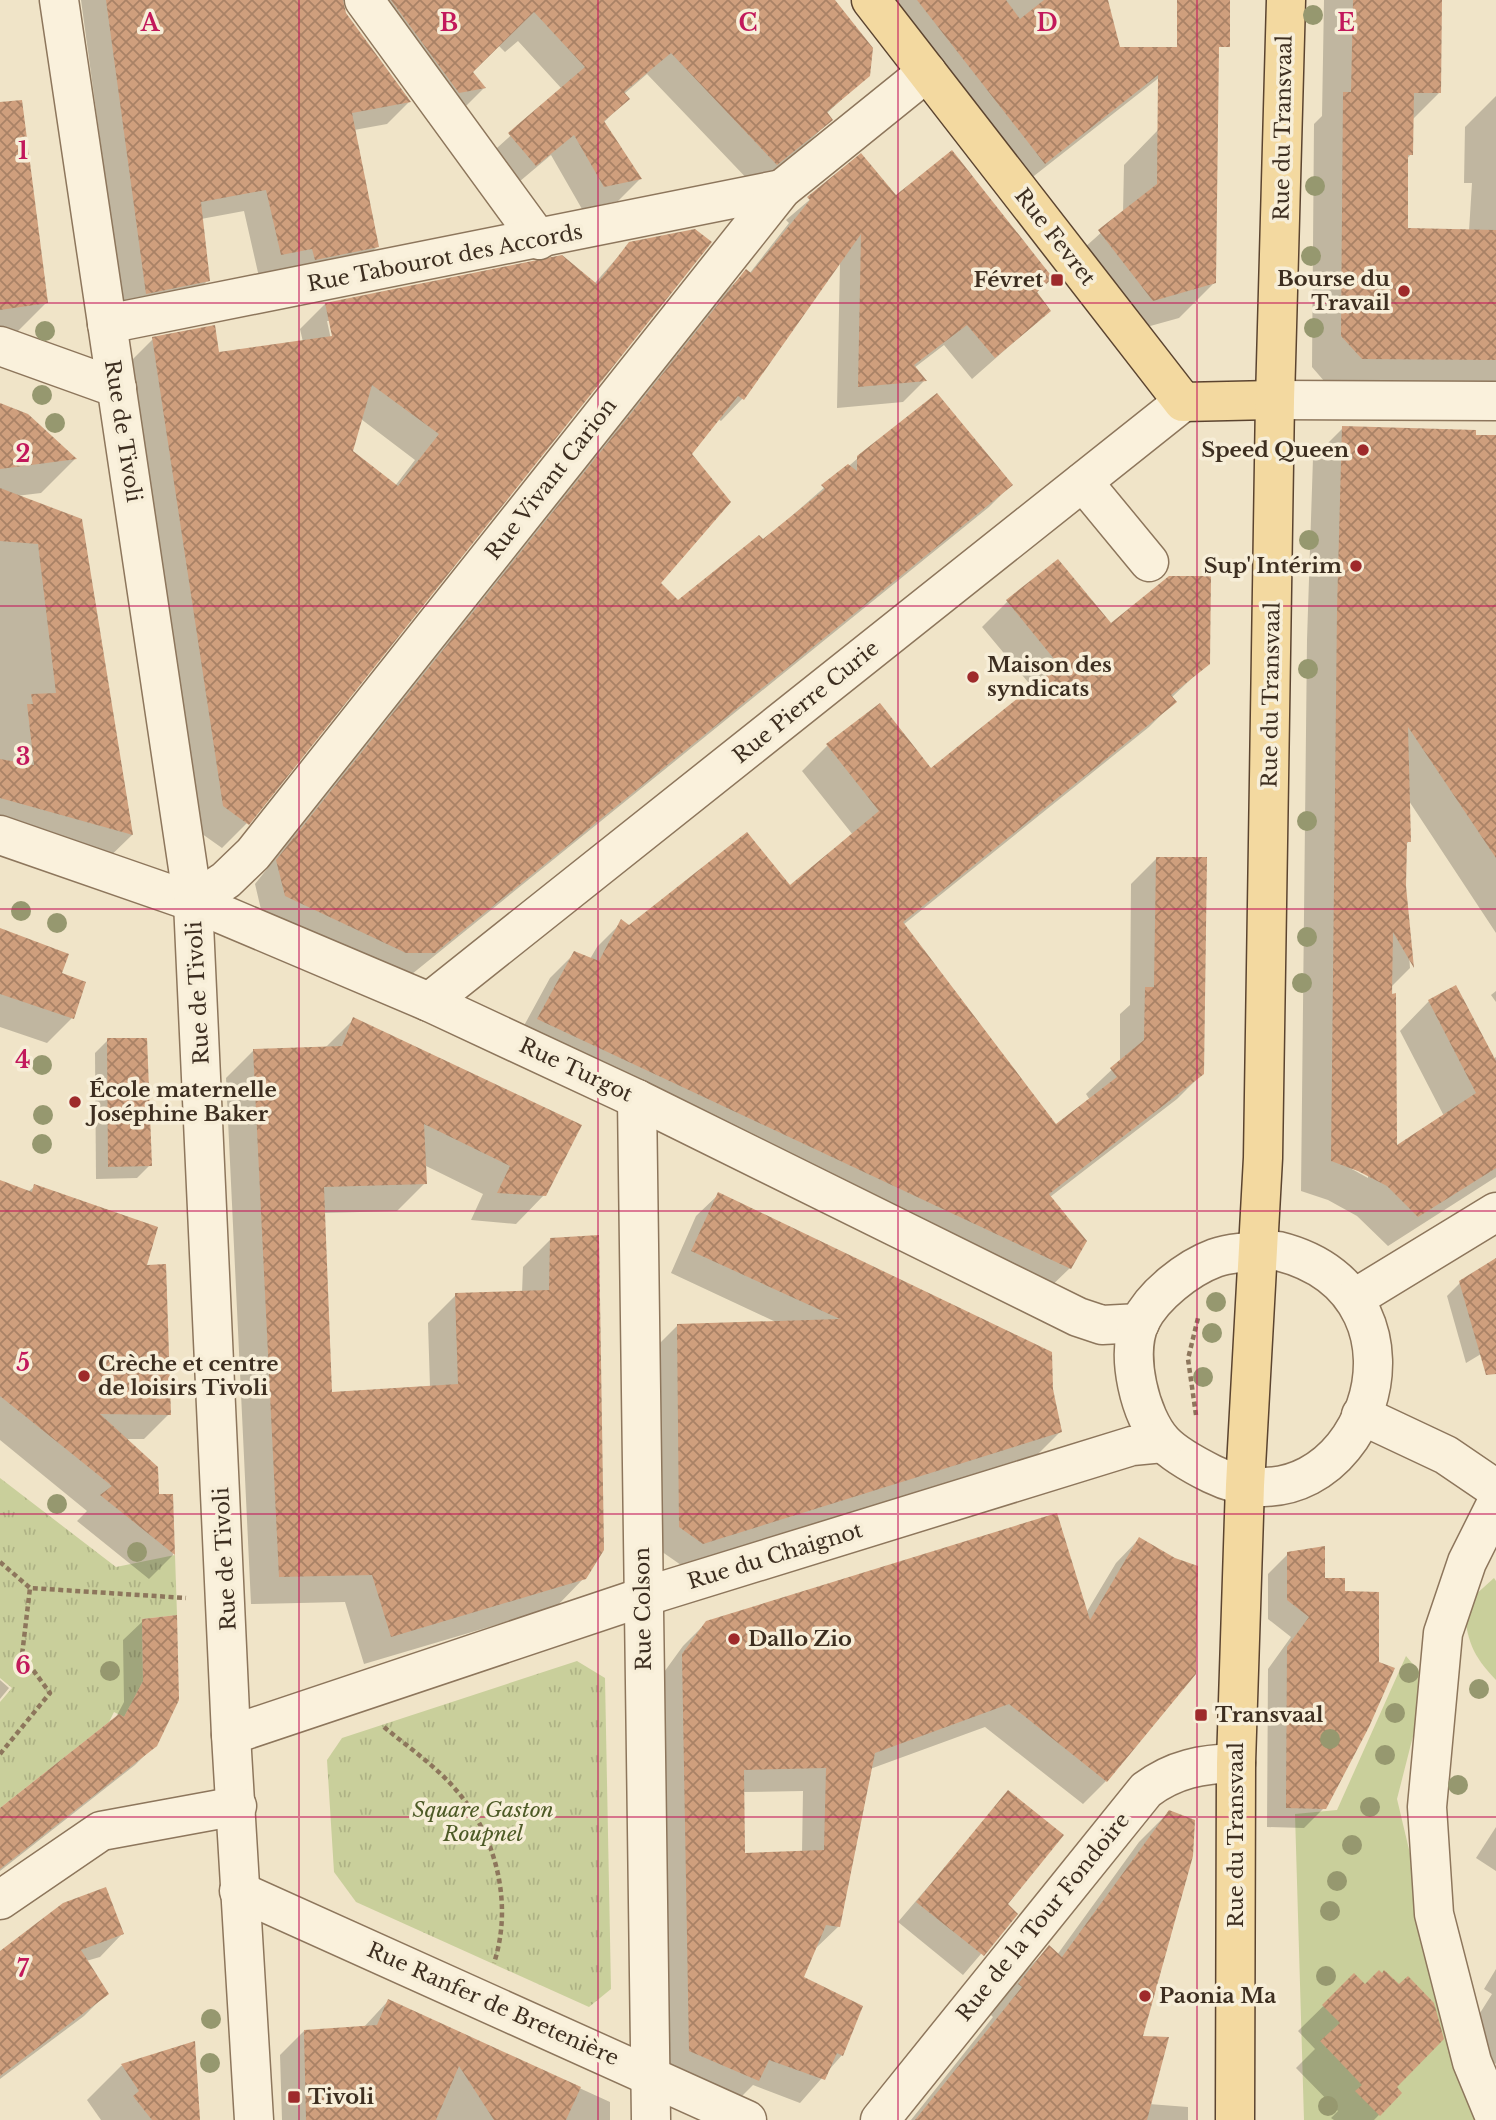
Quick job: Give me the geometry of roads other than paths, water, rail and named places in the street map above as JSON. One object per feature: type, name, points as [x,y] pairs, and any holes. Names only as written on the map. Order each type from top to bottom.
[{"type":"main road","name":"Rue Fevret","points":[[871,0],[1183,402]]},
{"type":"main road","name":"Rue du Transvaal","points":[[1235,2120],[1236,1763],[1245,1485],[1262,1179],[1275,400],[1286,0]]},
{"type":"main road","points":[[1183,402],[1275,400]]},
{"type":"street","name":"Rue de Tivoli","points":[[59,0],[193,902],[239,1891],[254,2120]]},
{"type":"street","points":[[364,0],[539,240]]},
{"type":"street","name":"Rue Vivant Carion","points":[[193,902],[226,880],[253,855],[782,189],[927,72]]},
{"type":"street","name":"Rue Tabourot des Accords","points":[[107,324],[539,240],[782,189]]},
{"type":"street","points":[[0,346],[117,388]]},
{"type":"street","points":[[1275,400],[1496,401]]},
{"type":"street","name":"Rue Pierre Curie","points":[[429,1002],[1183,402]]},
{"type":"street","points":[[1083,482],[1149,562]]},
{"type":"street","name":"Rue Turgot","points":[[0,835],[193,902],[429,1002],[637,1099],[1078,1317],[1102,1325],[1140,1324]]},
{"type":"street","name":"Rue Colson","points":[[637,1099],[652,2120]]},
{"type":"street","points":[[1355,1298],[1496,1212]]},
{"type":"street","points":[[1278,1251],[1301,1257],[1355,1298],[1370,1336],[1374,1364],[1372,1389],[1348,1442],[1331,1462],[1285,1485],[1245,1485],[1226,1481],[1205,1471],[1163,1443],[1142,1407],[1134,1366],[1140,1324],[1156,1301],[1192,1269],[1217,1257],[1258,1252],[1278,1251]]},
{"type":"street","points":[[1361,1415],[1446,1455],[1496,1489]]},
{"type":"street","name":"Rue du Chaignot","points":[[232,1735],[643,1597],[1120,1449],[1163,1443]]},
{"type":"street","points":[[1496,1504],[1467,1562],[1443,1633],[1427,1807],[1434,1914],[1472,2062],[1496,2120]]},
{"type":"street","name":"Rue de la Tour Fondoire","points":[[880,2120],[1146,1790],[1170,1774],[1187,1769],[1236,1763]]},
{"type":"street","points":[[0,1900],[101,1831],[237,1805]]},
{"type":"street","name":"Rue Ranfer de Bretenière","points":[[239,1891],[628,2064],[650,2077],[747,2120]]},
{"type":"place","name":"Févret","points":[[1057,280]]},
{"type":"place","name":"Bourse du Travail","points":[[1404,291]]},
{"type":"place","name":"Speed Queen","points":[[1363,450]]},
{"type":"place","name":"Sup' Intérim","points":[[1356,566]]},
{"type":"place","name":"Maison des syndicats","points":[[973,677]]},
{"type":"place","name":"École maternelle Joséphine Baker","points":[[75,1102]]},
{"type":"place","name":"Crèche et centre de loisirs Tivoli","points":[[84,1376]]},
{"type":"place","name":"Dallo Zio","points":[[734,1639]]},
{"type":"place","name":"Transvaal","points":[[1201,1715]]},
{"type":"place","name":"Paonia Ma","points":[[1145,1996]]},
{"type":"place","name":"Tivoli","points":[[294,2097]]},
{"type":"park label","name":"Square Gaston Roupnel","points":[[483,1822]]}]
